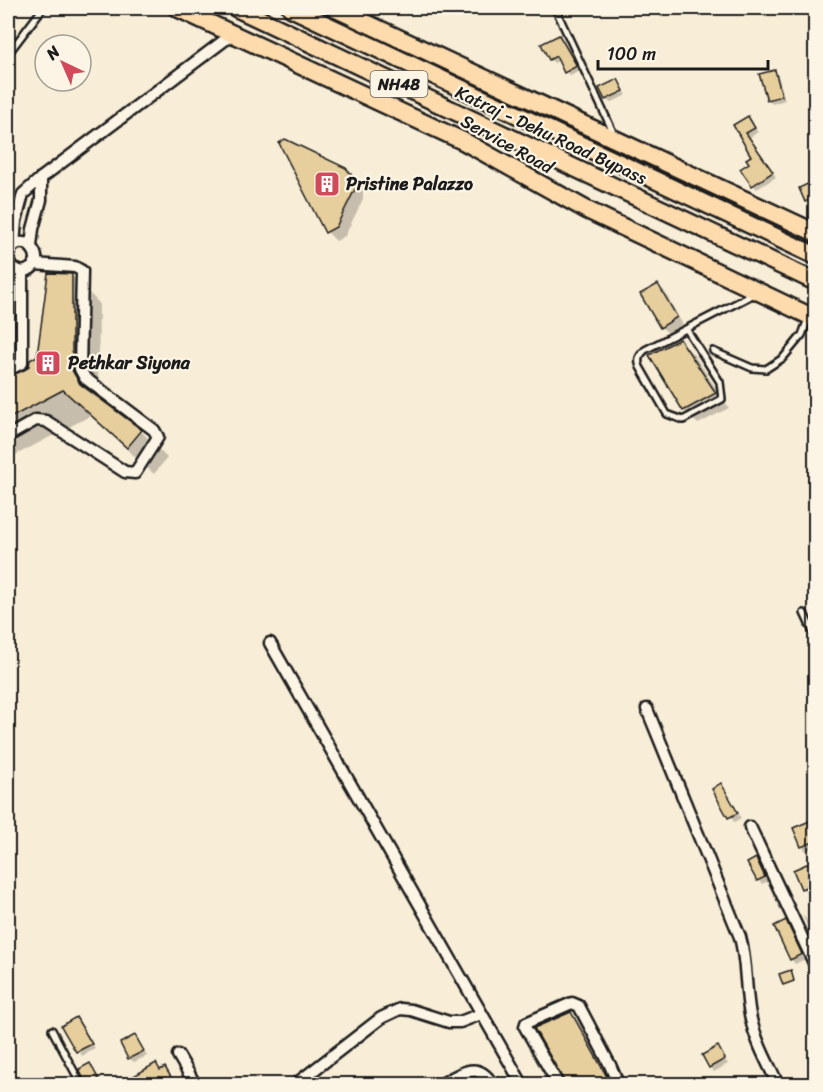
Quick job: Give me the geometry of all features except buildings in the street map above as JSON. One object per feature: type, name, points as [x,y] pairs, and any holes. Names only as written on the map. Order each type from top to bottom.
[{"type":"main road","name":"Service Road","points":[[177,8],[465,142],[587,210],[812,318]]},
{"type":"main road","name":"Katraj - Dehu Road Bypass","points":[[236,8],[816,282]]},
{"type":"main road","name":"Katraj - Dehu Road Bypass","points":[[291,8],[816,256]]},
{"type":"main road","points":[[334,8],[816,233]]},
{"type":"street","points":[[40,178],[41,200],[31,246],[36,254],[34,264],[27,271],[17,272],[9,258],[23,195],[40,178],[234,33]]},
{"type":"street","points":[[9,258],[22,243],[31,246]]},
{"type":"street","points":[[8,436],[36,420],[46,421],[125,472],[135,473],[158,437],[154,430],[85,378],[80,369],[82,271],[75,267],[34,264]]},
{"type":"street","points":[[8,370],[22,363],[22,272]]},
{"type":"street","points":[[270,643],[522,1084]]},
{"type":"street","points":[[646,709],[740,937],[744,953],[750,1015],[758,1043],[778,1084]]},
{"type":"street","points":[[750,827],[816,966]]},
{"type":"street","points":[[558,1084],[525,1026],[526,1023],[572,1003],[579,1006],[618,1084]]},
{"type":"street","points":[[296,1084],[381,1018],[400,1009],[411,1010],[449,1022],[460,1022],[482,1014]]},
{"type":"street","points":[[178,1055],[195,1084]]},
{"type":"street","points":[[442,1084],[466,1071],[476,1070],[483,1072],[492,1084]]},
{"type":"lane","points":[[8,54],[43,8]]},
{"type":"lane","points":[[555,8],[617,141]]},
{"type":"lane","points":[[687,330],[720,382],[722,399],[683,420],[667,414],[638,362],[640,355],[645,350],[758,292]]},
{"type":"lane","points":[[713,351],[752,368],[766,369],[783,358],[802,335],[812,318]]},
{"type":"lane","points":[[804,613],[816,639]]},
{"type":"lane","points":[[52,1030],[81,1084]]},
{"type":"place","name":"Pristine Palazzo","points":[[327,184]]},
{"type":"place","name":"Pethkar Siyona","points":[[48,363]]}]
